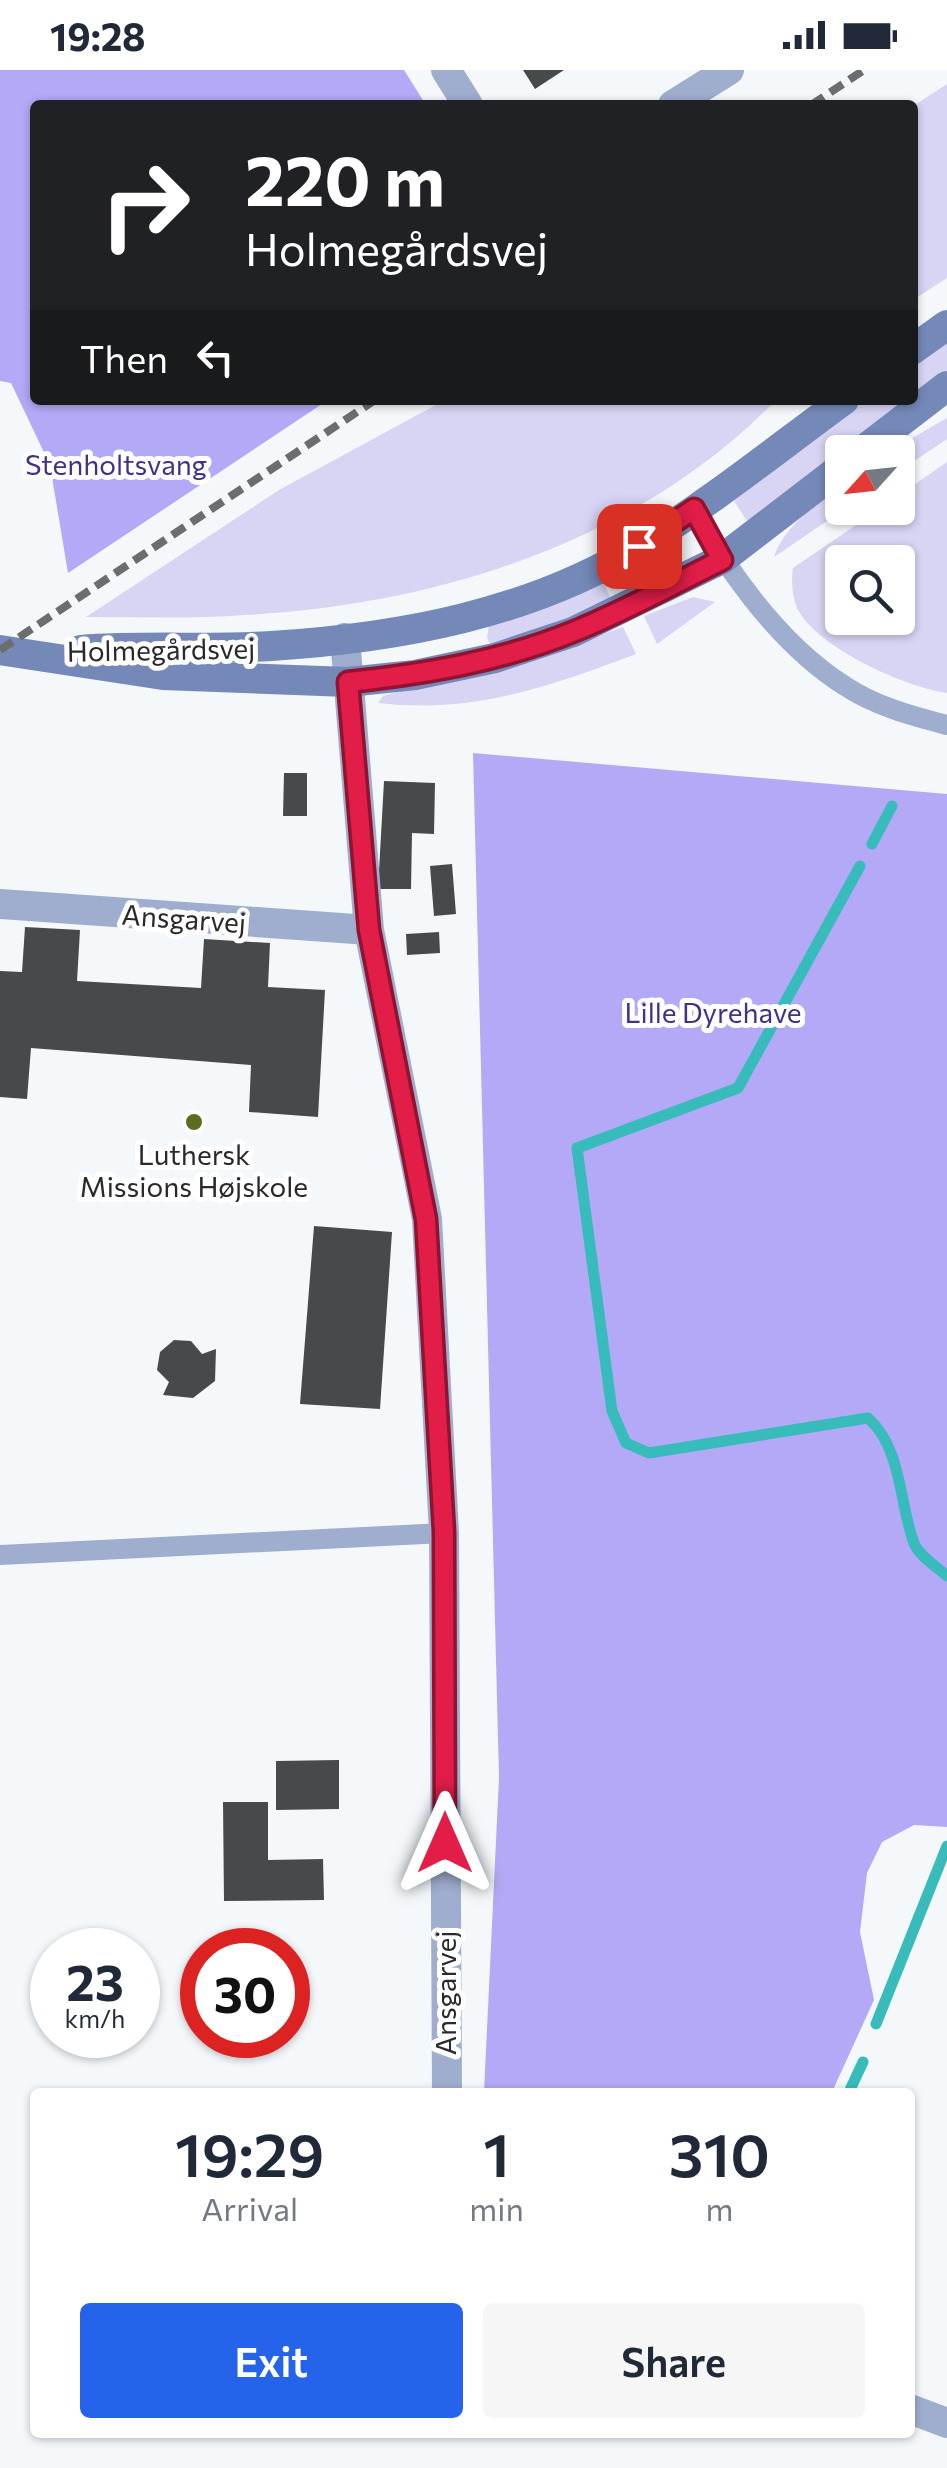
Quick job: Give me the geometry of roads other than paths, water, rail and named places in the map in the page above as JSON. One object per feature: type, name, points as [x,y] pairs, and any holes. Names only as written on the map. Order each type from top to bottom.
[{"type":"street","points":[[446,70],[465,100]]},
{"type":"street","points":[[681,100],[729,70]]},
{"type":"street","points":[[918,346],[947,326]]},
{"type":"street","points":[[883,435],[947,386]]},
{"type":"street","name":"Holmegårdsvej","points":[[36,653],[147,645],[268,646],[468,618],[527,599],[639,546],[837,405]]},
{"type":"street","name":"Holmegårdsvej","points":[[36,653],[162,676],[348,682],[415,675],[495,658],[573,632],[722,560],[825,480]]},
{"type":"street","name":"Ansgarvej","points":[[345,638],[369,930],[426,1219],[444,1532],[447,2088]]},
{"type":"street","points":[[0,650],[36,653]]},
{"type":"street","name":"Ansgarvej","points":[[0,904],[369,930]]},
{"type":"street","points":[[915,2411],[947,2423]]},
{"type":"lane","points":[[694,509],[722,560],[802,653],[845,687],[902,713],[947,725]]},
{"type":"lane","points":[[0,1554],[444,1532]]},
{"type":"waterway","points":[[872,844],[892,806]]},
{"type":"waterway","points":[[860,866],[738,1088],[577,1148],[612,1411],[626,1443],[649,1453],[868,1418],[879,1430],[894,1460],[916,1547],[947,1576]]},
{"type":"waterway","points":[[876,2024],[947,1846]]},
{"type":"waterway","points":[[851,2088],[863,2062]]},
{"type":"railway","points":[[819,100],[864,70]]},
{"type":"railway","points":[[0,650],[368,405]]},
{"type":"place","name":"Luthersk Missions Højskole","points":[[194,1122]]},
{"type":"park label","name":"Stenholtsvang","points":[[116,464]]},
{"type":"park label","name":"Lille Dyrehave","points":[[713,1012]]}]
